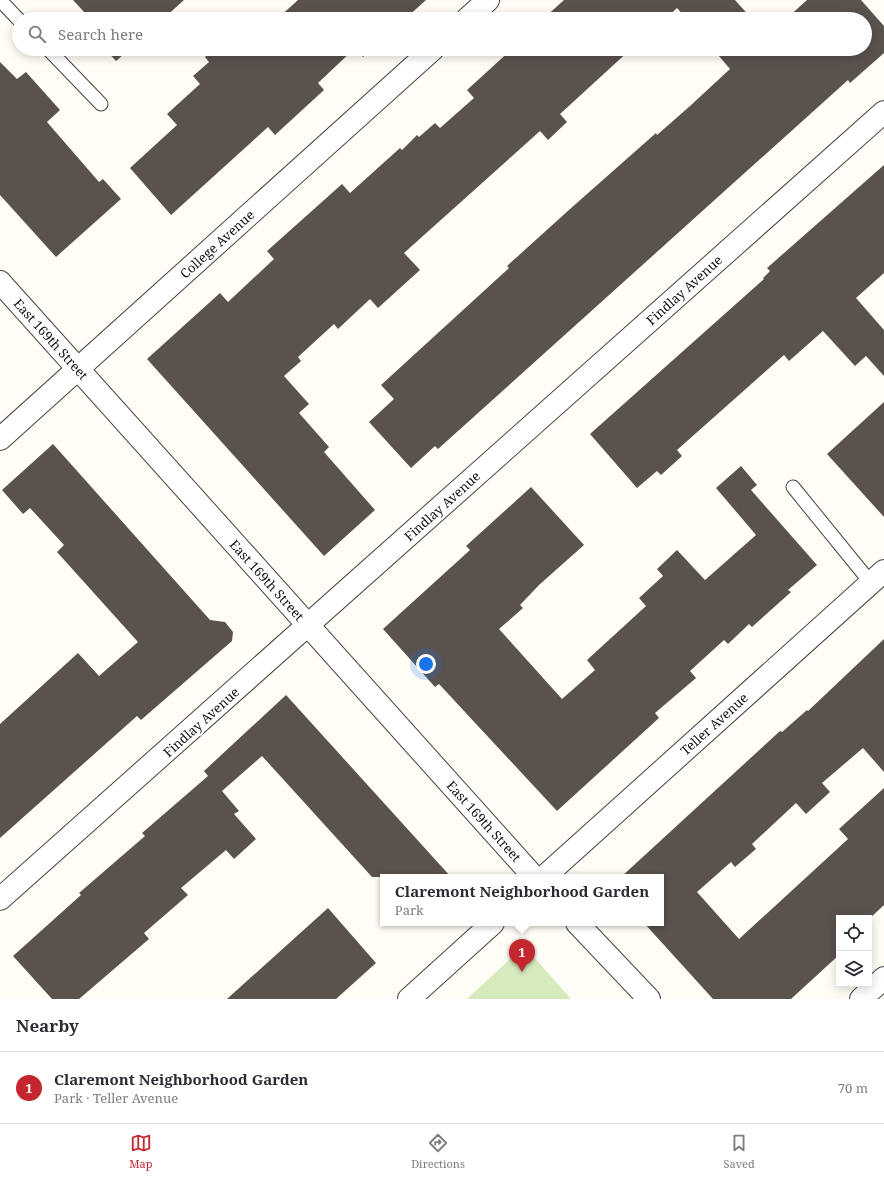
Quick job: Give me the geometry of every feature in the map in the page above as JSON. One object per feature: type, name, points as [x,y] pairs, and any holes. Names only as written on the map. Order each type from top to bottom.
[{"type":"street","points":[[474,12],[488,0]]},
{"type":"street","name":"College Avenue","points":[[0,439],[425,56]]},
{"type":"street","name":"Findlay Avenue","points":[[0,900],[884,112]]},
{"type":"street","name":"East 169th Street","points":[[0,282],[531,874]]},
{"type":"street","name":"Teller Avenue","points":[[547,874],[878,577]]},
{"type":"street","points":[[409,999],[490,926]]},
{"type":"street","points":[[580,926],[649,999]]},
{"type":"street","points":[[862,999],[884,978]]},
{"type":"lane","points":[[0,0],[12,13]]},
{"type":"lane","points":[[55,56],[101,104]]},
{"type":"lane","points":[[793,487],[878,577]]},
{"type":"green space","points":[[524,946],[571,999],[467,999]]},
{"type":"building","points":[[73,0],[184,0],[171,12],[84,12]]},
{"type":"building","points":[[298,0],[426,0],[413,12],[285,12]]},
{"type":"building","points":[[564,0],[735,0],[746,12],[681,12],[677,8],[673,12],[551,12]]},
{"type":"building","points":[[807,0],[861,0],[872,12],[794,12]]},
{"type":"building","points":[[872,12],[884,26],[884,53],[850,83],[848,80],[438,449],[435,446],[411,468],[369,422],[394,399],[381,385],[509,268],[507,266],[656,133],[657,135],[690,106],[730,69],[719,56],[872,56]]},
{"type":"building","points":[[111,56],[122,56],[116,61]]},
{"type":"building","points":[[347,56],[318,83],[324,90],[275,135],[268,127],[171,215],[130,168],[177,125],[167,114],[200,84],[193,76],[209,62],[205,57]]},
{"type":"building","points":[[504,56],[623,56],[560,114],[567,122],[548,140],[540,131],[404,253],[420,270],[378,308],[370,299],[338,329],[334,324],[298,357],[301,361],[284,376],[309,404],[299,413],[329,447],[324,452],[375,510],[324,556],[147,359],[220,293],[228,302],[274,259],[267,251],[342,184],[350,193],[400,148],[402,150],[417,135],[419,137],[435,123],[440,128],[474,98],[467,90]]},
{"type":"building","points":[[0,62],[17,79],[26,72],[60,110],[47,122],[99,182],[103,179],[121,199],[56,257],[0,195]]},
{"type":"building","points":[[884,165],[884,273],[856,298],[884,330],[884,376],[866,356],[855,366],[823,331],[789,361],[784,355],[677,450],[682,456],[661,475],[657,471],[637,488],[590,434],[764,279],[763,278],[770,271],[767,268]]},
{"type":"building","points":[[884,402],[884,517],[827,454]]},
{"type":"building","points":[[53,444],[210,620],[225,622],[233,632],[232,641],[141,720],[137,716],[0,838],[0,724],[78,653],[99,676],[138,642],[57,552],[64,545],[30,508],[23,514],[2,490]]},
{"type":"building","points":[[741,466],[757,485],[751,490],[817,565],[788,590],[791,592],[752,627],[749,624],[728,644],[724,640],[690,671],[696,678],[655,713],[659,718],[557,811],[439,684],[435,687],[383,629],[470,550],[466,546],[531,487],[584,545],[539,585],[520,605],[523,608],[499,629],[562,699],[595,670],[587,660],[646,606],[639,598],[663,576],[657,569],[677,550],[705,580],[756,535],[716,488]]},
{"type":"building","points":[[884,639],[884,772],[863,748],[822,783],[830,792],[806,814],[796,803],[752,844],[756,849],[735,867],[731,862],[697,892],[739,939],[848,839],[839,829],[884,788],[884,905],[872,916],[836,915],[836,958],[791,999],[713,999],[647,926],[664,926],[664,874],[624,874],[780,731],[782,732],[807,710],[808,711]]},
{"type":"building","points":[[286,695],[448,874],[380,874],[380,877],[372,877],[262,756],[222,791],[239,811],[234,814],[256,839],[234,859],[226,850],[181,888],[188,895],[144,933],[149,939],[79,999],[52,999],[13,956],[81,895],[79,893],[145,836],[142,833],[208,776],[204,771]]},
{"type":"building","points":[[328,908],[376,963],[336,999],[227,999]]},
{"type":"place","name":"Claremont Neighborhood Garden","points":[[522,972]]}]
